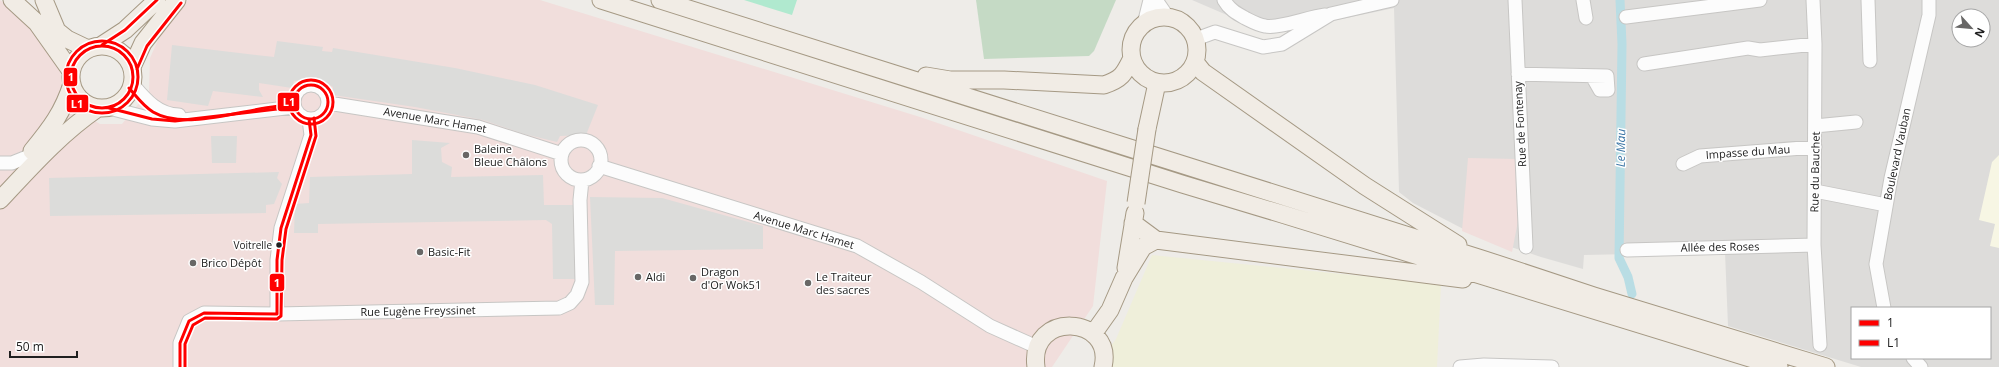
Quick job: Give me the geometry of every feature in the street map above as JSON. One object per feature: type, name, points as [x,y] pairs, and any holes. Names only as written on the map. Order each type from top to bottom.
[{"type":"main road","points":[[12,0],[37,23],[71,78],[81,100],[103,108]]},
{"type":"main road","points":[[0,200],[52,144],[77,122],[103,108],[124,100],[133,85],[132,67],[128,58],[121,51],[112,47],[95,47],[66,39],[57,31],[44,0]]},
{"type":"main road","points":[[0,189],[53,126],[65,105],[77,58],[125,30],[157,0]]},
{"type":"main road","points":[[132,67],[143,43],[177,0]]},
{"type":"main road","points":[[601,0],[1182,184],[1779,367]]},
{"type":"main road","points":[[660,0],[883,72],[1482,259],[1594,296],[1826,367]]},
{"type":"main road","points":[[1166,16],[1176,18],[1185,23],[1192,30],[1196,39],[1198,55],[1195,62],[1184,77],[1167,83],[1157,83],[1141,74],[1132,58],[1131,47],[1134,37],[1144,24],[1157,17],[1166,16]]},
{"type":"main road","points":[[883,72],[950,80],[1055,82],[1104,86],[1117,81],[1124,74],[1132,58]]},
{"type":"main road","points":[[1195,62],[1203,72],[1365,186],[1482,259]]},
{"type":"main road","points":[[1124,278],[1147,129],[1157,83]]},
{"type":"main road","points":[[1133,223],[1156,240],[1448,276],[1546,295]]},
{"type":"main road","points":[[1092,334],[1110,310],[1124,278],[1143,247],[1156,240]]},
{"type":"main road","points":[[1036,367],[1035,356],[1037,347],[1051,330],[1061,326],[1078,326],[1092,334],[1099,342],[1103,352],[1103,367]]},
{"type":"street","points":[[1144,24],[1150,0]]},
{"type":"street","points":[[1156,0],[1166,16]]},
{"type":"street","points":[[1224,0],[1237,14],[1264,26],[1274,26],[1388,1]]},
{"type":"street","name":"Rue de Fontenay","points":[[1515,0],[1526,247]]},
{"type":"street","points":[[1583,0],[1586,18]]},
{"type":"street","points":[[1626,17],[1760,0]]},
{"type":"street","name":"Rue du Bauchet","points":[[1813,0],[1816,126],[1814,245],[1820,345]]},
{"type":"street","points":[[1868,0],[1870,61]]},
{"type":"street","name":"Boulevard Vauban","points":[[1884,307],[1876,264],[1886,205],[1929,15],[1929,0]]},
{"type":"street","points":[[1196,39],[1215,32],[1263,47],[1282,44],[1331,14]]},
{"type":"street","points":[[1644,64],[1748,48],[1760,50],[1815,44]]},
{"type":"street","points":[[1518,74],[1592,76]]},
{"type":"street","points":[[133,85],[148,103],[159,110],[175,115],[193,114],[272,101],[294,103]]},
{"type":"street","points":[[315,85],[325,91],[328,103],[324,113],[315,118],[309,119],[300,115],[294,103],[295,94],[303,86],[315,85]]},
{"type":"street","points":[[103,108],[152,119],[175,121],[294,103]]},
{"type":"street","name":"Avenue Marc Hamet","points":[[328,103],[478,127],[562,154]]},
{"type":"street","points":[[277,314],[277,260],[281,228],[311,135],[309,119]]},
{"type":"street","points":[[1816,126],[1856,122]]},
{"type":"street","points":[[581,140],[593,144],[600,154],[600,166],[593,176],[582,180],[576,179],[565,172],[561,160],[562,154],[570,144],[581,140]]},
{"type":"street","name":"Impasse du Mau","points":[[1683,164],[1700,156],[1815,147]]},
{"type":"street","points":[[0,163],[12,163],[27,157]]},
{"type":"street","name":"Avenue Marc Hamet","points":[[600,166],[858,246],[922,282],[990,326],[1037,347]]},
{"type":"street","name":"Rue Eugène Freyssinet","points":[[180,367],[180,343],[189,321],[204,313],[277,314],[559,308],[570,303],[574,299],[582,282],[580,200],[582,180]]},
{"type":"street","points":[[1815,191],[1886,205]]},
{"type":"street","name":"Allée des Roses","points":[[1627,250],[1814,245]]},
{"type":"street","points":[[1914,359],[1921,367]]},
{"type":"street","points":[[1460,367],[1484,365],[1552,367]]},
{"type":"shaded area","points":[[0,0],[26,18],[57,63],[71,107],[100,124],[122,124],[149,91],[150,58],[163,29],[188,0],[540,0],[920,117],[1107,181],[1093,306],[1052,367],[0,367]]},
{"type":"shaded area","points":[[976,0],[1116,0],[1094,51],[1089,56],[984,59]]},
{"type":"shaded area","points":[[1192,0],[1999,0],[1999,367],[1861,367],[1728,326],[1725,252],[1584,255],[1583,269],[1475,235],[1413,203],[1399,192],[1394,8],[1271,34]]},
{"type":"shaded area","points":[[277,41],[323,47],[322,51],[332,52],[333,48],[455,68],[535,85],[598,105],[586,135],[560,136],[557,142],[524,134],[483,120],[415,107],[333,95],[333,87],[320,79],[294,81],[292,88],[259,83],[259,90],[263,97],[213,91],[208,106],[167,100],[172,45],[274,57]]},
{"type":"shaded area","points":[[211,136],[237,136],[236,163],[212,163]]},
{"type":"shaded area","points":[[412,140],[450,143],[441,148],[442,162],[452,167],[451,177],[543,175],[544,205],[575,205],[575,279],[553,279],[552,224],[546,220],[318,224],[318,233],[294,233],[295,204],[309,203],[310,177],[412,174]]},
{"type":"shaded area","points":[[1999,155],[1999,248],[1990,246],[1995,224],[1979,220],[1992,162]]},
{"type":"shaded area","points":[[1468,158],[1516,159],[1518,221],[1512,252],[1462,231]]},
{"type":"shaded area","points":[[279,172],[277,178],[282,184],[274,204],[266,205],[266,213],[50,216],[49,178]]},
{"type":"shaded area","points":[[590,197],[662,198],[763,226],[763,249],[615,251],[614,305],[595,305]]},
{"type":"shaded area","points":[[1152,255],[1441,284],[1437,367],[1095,367],[1116,339]]},
{"type":"green space","points":[[744,0],[797,0],[792,15]]},
{"type":"waterway","name":"Le Mau","points":[[1620,0],[1622,44],[1619,258],[1628,277],[1632,294]]},
{"type":"transit line","name":"1","points":[[102,45],[125,30],[157,0]]},
{"type":"transit line","name":"L1","points":[[137,69],[147,46],[181,3]]},
{"type":"transit line","name":"L1","points":[[95,41],[109,41],[116,43],[128,51],[136,63],[138,77],[136,91],[128,103],[116,111],[109,113],[95,113],[88,111],[76,103],[68,91],[66,84],[66,70],[68,63],[76,51],[88,43],[95,41]]},
{"type":"transit line","name":"1","points":[[96,46],[108,46],[124,55],[131,65],[133,77],[131,89],[124,99],[108,108],[96,108],[85,103],[76,94],[71,83],[71,71],[76,60],[85,51],[96,46]]},
{"type":"transit line","name":"L1","points":[[307,80],[315,80],[320,81],[327,86],[332,93],[333,102],[332,111],[327,118],[320,123],[307,124],[299,121],[292,114],[289,106],[289,98],[292,90],[299,83],[307,80]]},
{"type":"transit line","name":"1","points":[[308,85],[314,85],[318,86],[325,92],[328,102],[327,109],[321,116],[314,119],[308,119],[304,118],[297,112],[294,105],[294,99],[295,95],[301,88],[308,85]]},
{"type":"transit line","name":"L1","points":[[129,88],[149,110],[168,118],[184,120],[202,119],[277,106],[293,105]]},
{"type":"transit line","name":"1","points":[[109,108],[152,119],[175,121],[294,107]]},
{"type":"transit line","name":"L1","points":[[185,367],[185,344],[193,325],[205,318],[277,319],[281,316],[282,260],[286,229],[316,136],[314,118]]},
{"type":"transit line","name":"1","points":[[180,367],[180,343],[189,321],[204,313],[277,314],[277,260],[281,228],[311,135],[309,119]]},
{"type":"place","name":"Baleine Bleue Châlons","points":[[466,155]]},
{"type":"place","name":"Voitrelle","points":[[279,245]]},
{"type":"place","name":"Basic-Fit","points":[[420,252]]},
{"type":"place","name":"Brico Dépôt","points":[[193,263]]},
{"type":"place","name":"Aldi","points":[[638,277]]},
{"type":"place","name":"Dragon d'Or Wok51","points":[[693,278]]},
{"type":"place","name":"Le Traiteur des sacres","points":[[808,283]]}]
